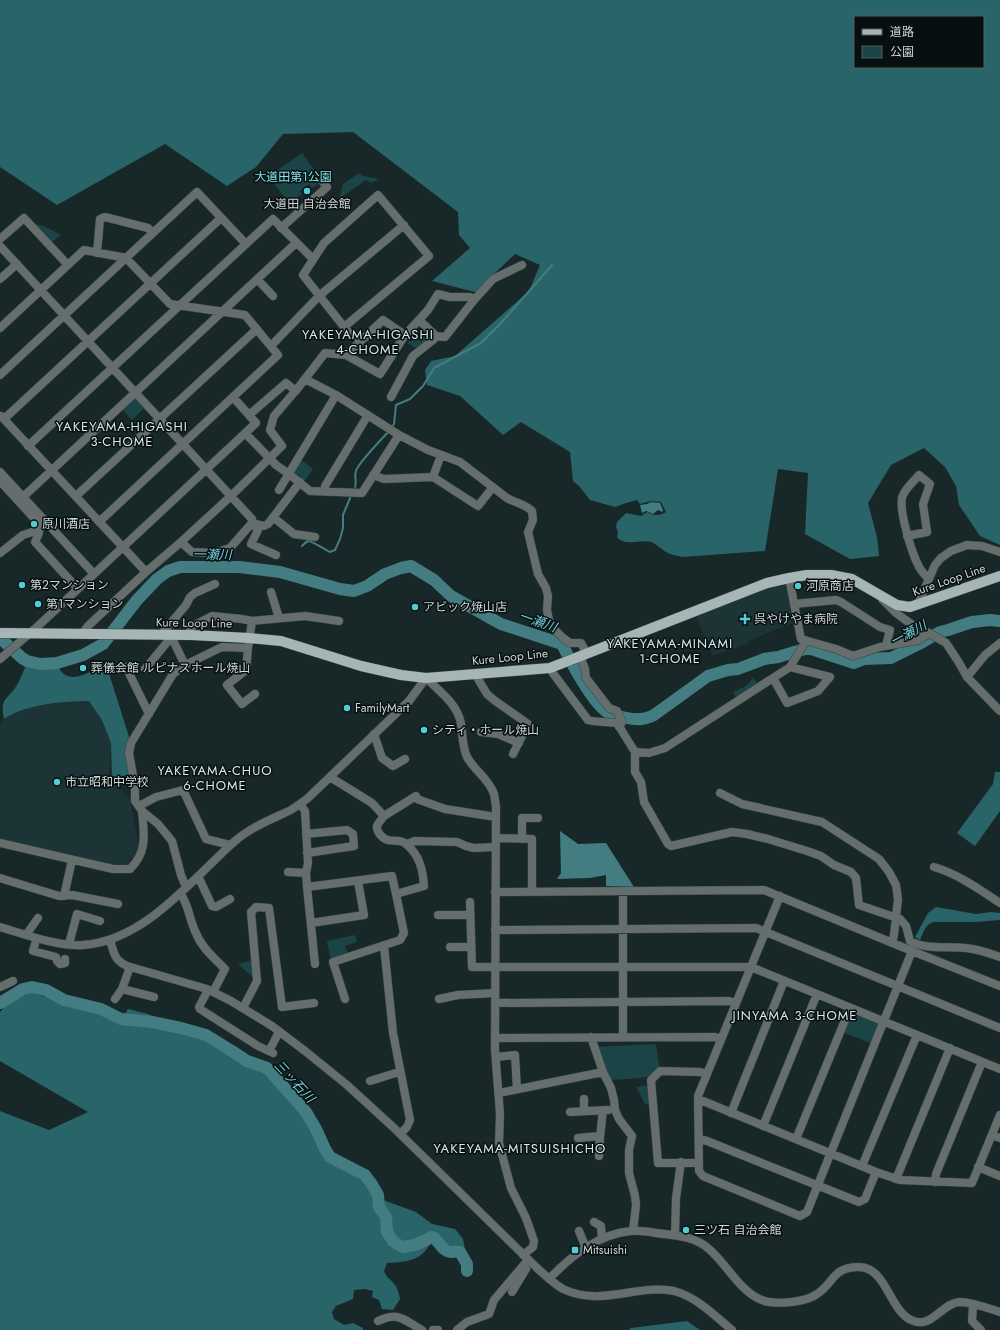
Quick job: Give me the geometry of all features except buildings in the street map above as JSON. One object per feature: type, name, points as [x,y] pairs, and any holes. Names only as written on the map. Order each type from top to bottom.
[{"type":"main road","name":"Kure Loop Line","points":[[5,634],[96,634],[117,636],[191,635],[249,643],[281,641],[360,666],[401,675],[426,678],[550,668],[767,583],[788,578],[807,575],[831,575],[852,578],[897,605],[910,607],[1000,576]]},
{"type":"street","points":[[282,228],[327,187],[322,180]]},
{"type":"street","points":[[0,375],[197,192],[246,244]]},
{"type":"street","points":[[344,327],[429,256],[378,195],[324,243],[303,275],[319,296],[344,327],[350,334],[359,337],[361,340]]},
{"type":"street","points":[[97,252],[100,219],[105,217],[148,228],[153,233]]},
{"type":"street","points":[[0,240],[24,218],[68,265]]},
{"type":"street","points":[[146,572],[2,417],[88,341],[221,218]]},
{"type":"street","points":[[28,446],[273,219],[296,244],[313,259]]},
{"type":"street","points":[[271,346],[319,296],[404,225]]},
{"type":"street","points":[[23,497],[296,244]]},
{"type":"street","points":[[0,246],[252,519],[252,523],[258,530],[251,544],[276,555]]},
{"type":"street","points":[[0,328],[84,250],[126,258],[170,304],[245,315],[278,355],[99,522]]},
{"type":"street","points":[[0,279],[16,264]]},
{"type":"street","points":[[419,320],[436,336],[445,337],[474,300],[493,279],[522,265]]},
{"type":"street","points":[[258,280],[273,296]]},
{"type":"street","points":[[82,634],[88,626],[231,496],[282,446],[270,430],[274,416],[296,391],[325,353],[346,355],[380,374],[405,335],[428,310],[438,294],[450,297],[470,297],[474,300]]},
{"type":"street","points":[[346,355],[383,320],[405,335]]},
{"type":"street","points":[[76,496],[257,329]]},
{"type":"street","points":[[390,397],[413,356],[436,336]]},
{"type":"street","points":[[305,379],[336,395],[394,432],[428,450],[460,462],[515,503],[526,505],[532,511],[532,520],[528,532],[538,574],[546,588],[548,596],[547,610],[549,620],[554,629],[570,643],[581,643],[586,678],[609,708],[617,711],[622,722],[619,727]]},
{"type":"street","points":[[249,415],[286,383],[296,391]]},
{"type":"street","points":[[279,490],[336,395]]},
{"type":"street","points":[[3,657],[256,424],[233,398]]},
{"type":"street","points":[[325,492],[325,486],[368,415]]},
{"type":"street","points":[[246,433],[269,459],[310,491],[362,493],[373,475],[394,432]]},
{"type":"street","points":[[433,477],[441,455]]},
{"type":"street","points":[[0,472],[94,574]]},
{"type":"street","points":[[373,475],[384,479],[433,477],[478,506],[493,487]]},
{"type":"street","points":[[907,536],[927,532],[923,504],[930,484],[919,475],[902,495],[901,507],[907,536],[913,554],[921,570],[929,579]]},
{"type":"street","points":[[0,482],[42,527],[38,530],[23,535],[0,553]]},
{"type":"street","points":[[252,523],[264,526],[268,524],[300,482]]},
{"type":"street","points":[[273,517],[294,534],[315,537]]},
{"type":"street","points":[[181,542],[192,552],[214,553],[230,548],[252,523]]},
{"type":"street","points":[[38,530],[39,533],[35,542],[78,589]]},
{"type":"street","points":[[918,604],[935,565],[941,558],[951,551],[968,545],[982,546],[1000,552]]},
{"type":"street","points":[[788,578],[801,639],[806,641],[836,649],[853,656],[886,646],[919,640],[929,633]]},
{"type":"street","points":[[145,669],[168,636],[190,597],[215,584]]},
{"type":"street","points":[[271,592],[279,618]]},
{"type":"street","points":[[878,594],[896,613],[918,629],[929,633],[946,643],[967,677],[1000,711]]},
{"type":"street","points":[[794,604],[836,600],[841,602],[880,627],[890,630],[886,646]]},
{"type":"street","points":[[191,635],[191,627],[212,616],[252,621],[305,616],[339,621]]},
{"type":"street","points":[[252,621],[246,670],[227,684],[239,705],[255,694]]},
{"type":"street","points":[[168,636],[185,665]]},
{"type":"street","points":[[635,752],[649,753],[665,748],[790,667],[806,641]]},
{"type":"street","points":[[249,643],[222,647],[185,665],[173,674],[131,743],[129,753],[135,787],[135,801],[140,808],[158,824],[172,841],[185,900],[195,932],[204,948],[225,969],[199,1007],[200,1010],[258,1046],[271,1052],[279,1032]]},
{"type":"street","points":[[967,677],[985,655],[1000,643]]},
{"type":"street","points":[[126,667],[149,714]]},
{"type":"street","points":[[773,678],[787,703],[818,691],[830,677],[790,667]]},
{"type":"street","points":[[550,668],[588,720],[596,722],[608,721],[616,723],[619,727],[635,752],[635,772],[641,782],[644,802],[668,844],[671,846],[732,832],[768,839],[807,851],[821,856],[834,865],[851,872],[856,878],[859,905],[900,919],[906,926],[910,941],[916,944],[946,948],[966,948],[1000,957]]},
{"type":"street","points":[[476,674],[490,697],[528,724],[513,754]]},
{"type":"street","points":[[0,927],[47,941],[83,945],[110,940],[123,935],[157,914],[236,839],[253,828],[293,809],[308,798],[409,701],[426,678],[450,702],[457,712],[461,723],[464,749],[468,758],[490,785],[494,794],[496,806],[495,1038],[500,1114],[499,1143],[511,1188],[526,1218],[534,1241],[533,1247],[512,1292]]},
{"type":"street","points":[[481,732],[498,734],[519,743]]},
{"type":"street","points":[[374,734],[382,758],[392,766],[405,759]]},
{"type":"street","points":[[330,777],[372,803],[384,816]]},
{"type":"street","points":[[140,808],[156,797],[183,790],[206,840],[230,845]]},
{"type":"street","points":[[720,793],[742,804],[822,822],[879,859],[889,872],[896,885],[898,899],[892,943]]},
{"type":"street","points":[[396,894],[424,886],[422,870],[418,859],[407,844],[402,841],[388,840],[382,837],[377,826],[384,816],[416,796],[417,799],[445,809],[496,817]]},
{"type":"street","points":[[300,804],[305,811],[308,853],[306,873],[315,964]]},
{"type":"street","points":[[0,843],[113,869],[130,870],[138,860],[144,841],[140,808]]},
{"type":"street","points":[[522,839],[522,818],[538,818]]},
{"type":"street","points":[[306,834],[347,830],[353,834],[354,846],[308,853]]},
{"type":"street","points":[[496,838],[532,839],[532,891]]},
{"type":"street","points":[[407,844],[415,841],[458,842],[474,848],[496,847]]},
{"type":"street","points":[[64,896],[72,860]]},
{"type":"street","points":[[934,867],[945,870],[964,880],[1000,903]]},
{"type":"street","points":[[288,872],[306,873]]},
{"type":"street","points":[[198,876],[212,906],[216,907],[230,899]]},
{"type":"street","points":[[307,888],[392,876],[404,933],[400,940],[334,962],[345,1000]]},
{"type":"street","points":[[0,878],[59,896],[72,895],[118,904]]},
{"type":"street","points":[[311,923],[364,915],[358,881]]},
{"type":"street","points":[[495,892],[764,890],[1000,986]]},
{"type":"street","points":[[623,891],[623,1037]]},
{"type":"street","points":[[780,896],[698,1096],[699,1171],[703,1176],[800,1216],[807,1212],[912,951]]},
{"type":"street","points":[[470,902],[472,967],[750,967],[1000,1069]]},
{"type":"street","points":[[242,1008],[257,981],[251,912],[256,907],[269,908],[282,1007],[314,1003]]},
{"type":"street","points":[[70,944],[77,914],[100,921]]},
{"type":"street","points":[[438,915],[470,915]]},
{"type":"street","points":[[26,935],[38,918]]},
{"type":"street","points":[[495,930],[756,928],[1000,1028]]},
{"type":"street","points":[[110,940],[119,962],[130,967],[210,991],[231,1001],[305,1051],[347,1085],[400,1134],[527,1259],[549,1279],[562,1288],[578,1294],[597,1297],[643,1290],[674,1291],[696,1301],[732,1330]]},
{"type":"street","points":[[35,944],[33,951],[56,957],[60,964],[65,963],[65,959]]},
{"type":"street","points":[[384,946],[393,1033],[410,1120],[407,1127],[400,1134]]},
{"type":"street","points":[[450,947],[471,947]]},
{"type":"street","points":[[115,999],[122,988],[130,967]]},
{"type":"street","points":[[0,987],[13,981]]},
{"type":"street","points":[[730,1113],[784,981]]},
{"type":"street","points":[[122,988],[154,997]]},
{"type":"street","points":[[439,999],[458,995],[495,993]]},
{"type":"street","points":[[763,1126],[817,994]]},
{"type":"street","points":[[495,1003],[729,1001],[736,1003]]},
{"type":"street","points":[[796,1139],[850,1008]]},
{"type":"street","points":[[862,1166],[917,1035]]},
{"type":"street","points":[[591,1037],[603,1072],[611,1088],[615,1110],[619,1119],[632,1136],[629,1150],[629,1173],[636,1205],[633,1230]]},
{"type":"street","points":[[495,1038],[715,1037],[722,1039]]},
{"type":"street","points":[[896,1179],[950,1048]]},
{"type":"street","points":[[496,1054],[515,1055],[518,1089]]},
{"type":"street","points":[[935,1182],[936,1174],[982,1062]]},
{"type":"street","points":[[699,1163],[658,1163],[651,1080],[660,1071],[700,1072],[707,1074]]},
{"type":"street","points":[[370,1081],[400,1072]]},
{"type":"street","points":[[499,1093],[603,1072]]},
{"type":"street","points":[[584,1099],[584,1111]]},
{"type":"street","points":[[698,1102],[703,1101],[896,1179],[935,1182],[972,1183],[1000,1115]]},
{"type":"street","points":[[599,1156],[603,1110]]},
{"type":"street","points":[[570,1112],[615,1110]]},
{"type":"street","points":[[992,1135],[1000,1138]]},
{"type":"street","points":[[578,1138],[600,1136]]},
{"type":"street","points":[[699,1140],[707,1141],[859,1202],[865,1199],[876,1172]]},
{"type":"street","points":[[675,1235],[676,1198],[681,1162]]},
{"type":"street","points":[[978,1167],[1000,1176]]},
{"type":"street","points":[[594,1222],[601,1226],[602,1239]]},
{"type":"street","points":[[549,1279],[564,1263],[586,1248],[616,1233],[633,1230],[689,1237],[702,1243],[710,1249],[748,1292],[757,1299],[769,1302],[784,1303],[805,1299],[816,1295],[826,1286],[835,1274],[847,1268],[860,1266],[872,1271],[881,1279],[899,1310],[909,1320],[918,1323],[928,1321],[952,1304],[960,1302],[1000,1312]]},
{"type":"street","points":[[580,1231],[586,1248]]},
{"type":"street","points":[[457,1330],[467,1322],[489,1314],[494,1300],[527,1259]]},
{"type":"street","points":[[973,1305],[972,1321],[981,1330]]},
{"type":"street","points":[[378,1321],[390,1316],[398,1317],[422,1330]]},
{"type":"shaded area","points":[[0,0],[1000,0],[1000,545],[980,536],[959,505],[956,486],[945,467],[924,448],[891,465],[868,503],[877,537],[879,556],[850,559],[805,534],[808,473],[778,469],[765,551],[682,557],[670,554],[651,542],[624,542],[620,540],[617,537],[617,522],[626,513],[641,516],[647,512],[654,515],[659,515],[666,512],[661,502],[651,501],[640,504],[637,500],[615,507],[590,500],[580,487],[573,481],[570,452],[521,422],[503,435],[460,396],[427,385],[425,370],[431,361],[455,356],[529,291],[540,265],[515,254],[475,292],[432,281],[470,248],[459,235],[458,212],[353,132],[283,134],[256,167],[227,186],[165,144],[57,205],[0,167]]},
{"type":"shaded area","points":[[651,502],[660,503],[663,510],[662,512],[658,510],[653,514],[646,511],[642,513],[640,505]]},
{"type":"shaded area","name":"呉やけやま病院","points":[[788,583],[792,623],[749,641],[749,643],[713,656],[695,614],[766,586]]},
{"type":"shaded area","points":[[106,664],[131,743],[132,773],[112,780],[111,743],[102,720],[89,701],[45,704],[23,710],[4,719],[3,712],[3,703],[17,685],[26,665],[40,668],[58,666],[62,673],[74,677],[87,674]]},
{"type":"shaded area","name":"市立昭和中学校","points":[[69,701],[89,701],[102,720],[111,743],[110,769],[108,774],[115,784],[130,799],[139,847],[135,856],[130,858],[128,864],[109,864],[0,839],[0,727],[2,720],[8,716],[33,707]]},
{"type":"shaded area","points":[[995,772],[1000,772],[1000,811],[975,846],[957,833],[993,784]]},
{"type":"shaded area","points":[[560,831],[578,844],[606,843],[634,887],[606,886],[606,875],[590,878],[557,879],[561,873]]},
{"type":"shaded area","points":[[936,907],[976,914],[991,912],[1000,913],[1000,920],[976,922],[934,922],[926,927],[920,940],[915,937],[928,913]]},
{"type":"shaded area","points":[[31,992],[68,1004],[125,1014],[128,1009],[148,1014],[217,1044],[269,1073],[303,1113],[317,1138],[323,1154],[361,1177],[375,1197],[416,1212],[432,1224],[455,1229],[463,1239],[466,1255],[456,1249],[447,1248],[436,1237],[420,1256],[410,1260],[387,1263],[384,1271],[386,1276],[396,1287],[400,1299],[393,1310],[382,1309],[379,1300],[372,1297],[373,1291],[365,1289],[354,1290],[353,1299],[336,1306],[332,1312],[334,1319],[344,1325],[353,1323],[363,1328],[363,1330],[0,1330],[0,1111],[49,1130],[88,1112],[0,1061],[0,1012],[7,1004]]},
{"type":"shaded area","points":[[687,1321],[700,1330],[629,1330],[631,1328]]},
{"type":"green space","name":"大道田第1公園","points":[[302,153],[322,181],[312,188],[309,184],[300,191],[302,194],[289,204],[269,176]]},
{"type":"green space","points":[[359,173],[363,176],[379,179],[371,183],[366,180],[339,199],[343,184]]},
{"type":"green space","points":[[29,223],[44,226],[61,235],[49,245]]},
{"type":"green space","points":[[420,330],[433,336],[418,349],[407,343]]},
{"type":"green space","points":[[132,396],[144,408],[132,420],[120,407]]},
{"type":"green space","points":[[299,458],[313,469],[302,485],[289,474]]},
{"type":"green space","points":[[753,678],[759,685],[737,699],[733,692],[746,686]]},
{"type":"green space","points":[[355,935],[357,942],[345,946],[349,956],[333,960],[330,957],[327,941]]},
{"type":"green space","points":[[253,960],[256,980],[238,964]]},
{"type":"green space","points":[[850,1008],[884,1021],[873,1044],[840,1031]]},
{"type":"green space","points":[[656,1044],[660,1071],[656,1074],[643,1078],[607,1080],[594,1047]]},
{"type":"green space","points":[[651,1085],[653,1105],[645,1104],[636,1087]]},
{"type":"waterway","points":[[392,427],[394,424],[396,405],[410,399],[423,386],[434,368],[481,343],[501,323],[552,265]]},
{"type":"waterway","points":[[355,487],[355,473],[358,467],[365,457],[389,431]]},
{"type":"waterway","points":[[302,546],[307,541],[310,541],[330,552],[335,550],[343,528],[343,515],[350,498]]},
{"type":"waterway","name":"一瀬川","points":[[0,638],[22,658],[27,661],[40,664],[57,663],[83,655],[103,644],[137,600],[157,579],[168,571],[180,567],[239,567],[280,572],[340,589],[354,591],[367,586],[385,574],[411,566],[434,580],[451,596],[501,624],[562,644],[583,682],[596,702],[603,709],[615,716],[630,719],[644,719],[654,715],[708,676],[728,670],[738,669],[764,659],[778,657],[808,648],[854,663],[864,659],[891,658],[940,632],[972,622],[990,620],[1000,621]]},
{"type":"waterway","name":"三ッ石川","points":[[0,1003],[23,989],[32,987],[46,990],[64,1000],[101,1009],[121,1019],[152,1022],[206,1035],[247,1061],[267,1068],[306,1112],[330,1157],[365,1175],[371,1183],[378,1195],[379,1207],[386,1217],[387,1232],[393,1241],[403,1247],[415,1245],[432,1237],[447,1251],[460,1252],[467,1264],[467,1271]]},
{"type":"place","name":"大道田 自治会館","points":[[307,191]]},
{"type":"place","name":"原川酒店","points":[[34,524]]},
{"type":"place","name":"第2マンション","points":[[22,585]]},
{"type":"place","name":"河原商店","points":[[798,586]]},
{"type":"place","name":"第1マンション","points":[[38,604]]},
{"type":"place","name":"アビック焼山店","points":[[415,607]]},
{"type":"place","name":"呉やけやま病院","points":[[745,619]]},
{"type":"place","name":"葬儀会館 ルピナスホール焼山","points":[[83,668]]},
{"type":"place","name":"FamilyMart","points":[[347,708]]},
{"type":"place","name":"シティ・ホール焼山","points":[[424,730]]},
{"type":"place","name":"市立昭和中学校","points":[[57,782]]},
{"type":"place","name":"三ツ石 自治会館","points":[[686,1230]]},
{"type":"place","name":"Mitsuishi","points":[[575,1250]]},
{"type":"district","name":"YAKEYAMA-HIGASHI 4-CHOME","points":[[368,342]]},
{"type":"district","name":"YAKEYAMA-HIGASHI 3-CHOME","points":[[122,434]]},
{"type":"district","name":"YAKEYAMA-MINAMI 1-CHOME","points":[[670,650]]},
{"type":"district","name":"YAKEYAMA-CHUO 6-CHOME","points":[[215,778]]},
{"type":"district","name":"JINYAMA 3-CHOME","points":[[795,1015]]},
{"type":"district","name":"YAKEYAMA-MITSUISHICHO","points":[[520,1148]]}]
